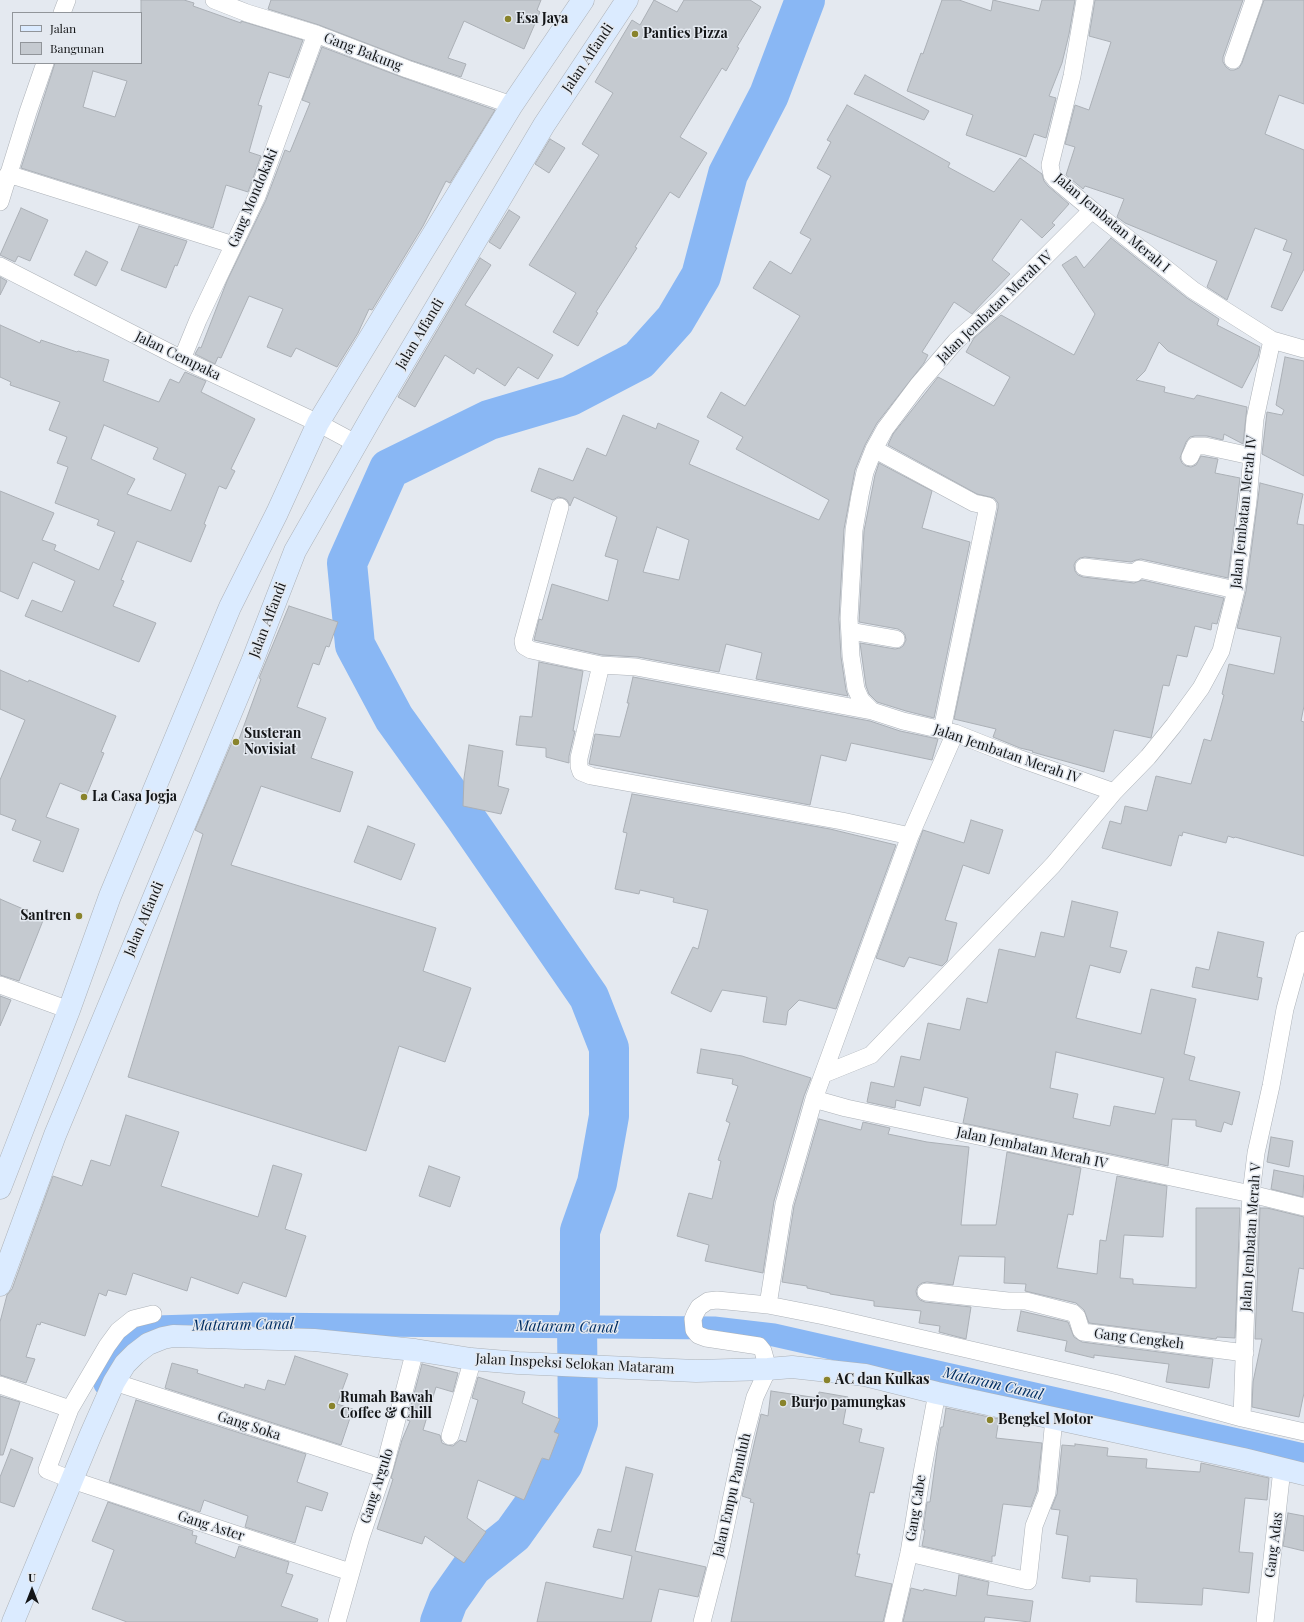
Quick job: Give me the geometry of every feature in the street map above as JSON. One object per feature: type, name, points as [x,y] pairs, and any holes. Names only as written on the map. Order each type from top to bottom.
[{"type":"main road","points":[[0,1188],[69,1010],[110,896],[230,607],[277,513],[318,423],[512,105],[583,0]]},
{"type":"main road","name":"Jalan Affandi","points":[[0,1285],[55,1135],[252,662],[295,551],[357,444],[376,408],[544,125],[626,0]]},
{"type":"main road","name":"Jalan Inspeksi Selokan Mataram","points":[[13,1622],[70,1480],[114,1382],[125,1364],[135,1354],[148,1344],[173,1336],[314,1340],[415,1350],[471,1359],[518,1363],[696,1371],[792,1367],[865,1375],[937,1393],[1304,1474]]},
{"type":"street","points":[[62,12],[67,0]]},
{"type":"street","name":"Gang Bakung","points":[[214,0],[247,13],[316,34],[407,69],[512,105]]},
{"type":"street","name":"Jalan Jembatan Merah I","points":[[1085,0],[1072,76],[1050,170],[1056,180],[1193,290],[1272,340],[1304,348]]},
{"type":"street","points":[[1233,60],[1254,0]]},
{"type":"street","name":"Gang Mondokaki","points":[[182,359],[198,320],[257,196],[316,34]]},
{"type":"street","points":[[0,202],[45,64]]},
{"type":"street","points":[[8,174],[234,245]]},
{"type":"street","name":"Jalan Jembatan Merah IV","points":[[1092,210],[998,304],[956,341],[901,406],[885,429],[874,449],[860,495],[854,530],[849,612],[851,656],[856,689],[861,700],[872,711],[903,721],[949,731],[1018,758],[1114,792]]},
{"type":"street","name":"Jalan Cempaka","points":[[0,266],[182,359],[318,423],[357,444]]},
{"type":"street","name":"Jalan Jembatan Merah IV","points":[[824,1074],[871,1055],[1053,865],[1114,792],[1148,757],[1201,688],[1221,651],[1236,590],[1248,501],[1255,419],[1272,340]]},
{"type":"street","points":[[1190,456],[1195,446],[1205,446],[1251,456]]},
{"type":"street","points":[[768,1305],[784,1204],[814,1099],[949,731],[988,506],[974,503],[874,449]]},
{"type":"street","points":[[560,507],[523,641],[524,646],[531,650],[600,665],[636,667],[872,711]]},
{"type":"street","points":[[1084,567],[1135,574],[1138,569],[1236,590]]},
{"type":"street","points":[[850,631],[896,639]]},
{"type":"street","points":[[600,665],[579,758],[579,766],[583,773],[591,776],[842,821],[910,836]]},
{"type":"street","name":"Jalan Jembatan Merah V","points":[[1242,1418],[1251,1194],[1256,1154],[1271,1086],[1285,1009],[1304,940]]},
{"type":"street","points":[[0,985],[69,1010]]},
{"type":"street","name":"Jalan Jembatan Merah IV","points":[[814,1099],[846,1108],[1251,1194],[1304,1207]]},
{"type":"street","name":"Gang Cengkeh","points":[[926,1292],[1026,1302],[1073,1313],[1078,1317],[1081,1330],[1083,1332],[1244,1353]]},
{"type":"street","points":[[768,1369],[763,1351],[759,1346],[706,1338],[698,1335],[693,1324],[699,1307],[708,1302],[717,1300],[768,1305],[910,1335],[1114,1383],[1242,1418],[1304,1432]]},
{"type":"street","points":[[0,1385],[70,1409],[107,1346],[118,1331],[133,1319],[153,1314]]},
{"type":"street","name":"Gang Argulo","points":[[337,1622],[350,1572],[384,1469],[415,1350]]},
{"type":"street","points":[[450,1436],[470,1369],[471,1359]]},
{"type":"street","name":"Jalan Empu Panuluh","points":[[702,1622],[721,1548],[744,1439],[756,1397],[768,1369]]},
{"type":"street","name":"Gang Soka","points":[[114,1382],[384,1469]]},
{"type":"street","name":"Gang Cabe","points":[[893,1622],[908,1554],[937,1393]]},
{"type":"street","name":"Gang Aster","points":[[70,1409],[47,1469],[49,1471],[70,1480],[350,1572]]},
{"type":"street","points":[[908,1554],[1028,1581],[1034,1526],[1047,1493],[1054,1418]]},
{"type":"street","name":"Gang Adas","points":[[1265,1622],[1282,1469]]},
{"type":"building","points":[[141,0],[184,0],[194,3],[193,6],[241,23],[241,21],[303,40],[289,78],[269,72],[258,105],[262,106],[249,152],[261,156],[248,192],[226,185],[213,228],[21,168],[55,64],[142,64]],"holes":[[[93,71],[127,81],[115,117],[83,107]]]},
{"type":"building","points":[[271,0],[541,0],[537,10],[540,12],[524,49],[464,21],[448,58],[466,64],[461,77],[410,60],[319,25],[268,9]]},
{"type":"building","points":[[654,0],[677,12],[684,0],[750,0],[761,7],[737,47],[739,48],[726,71],[722,68],[680,137],[707,153],[679,198],[670,192],[635,247],[637,248],[596,312],[598,313],[578,346],[553,332],[576,293],[529,265],[599,155],[582,144],[613,93],[595,82],[632,20],[640,25]]},
{"type":"building","points":[[942,0],[959,0],[991,11],[993,0],[1039,11],[1042,0],[1075,0],[1062,63],[1049,96],[1056,98],[1046,138],[1034,134],[1026,157],[966,135],[973,115],[907,91],[921,53],[923,54]]},
{"type":"building","points":[[1095,0],[1243,0],[1223,57],[1223,62],[1226,67],[1230,70],[1234,70],[1239,68],[1242,63],[1264,0],[1304,0],[1304,104],[1279,95],[1265,134],[1304,150],[1304,269],[1282,311],[1271,307],[1292,253],[1283,250],[1287,240],[1255,228],[1227,300],[1207,287],[1217,261],[1125,223],[1117,217],[1124,199],[1085,186],[1083,189],[1066,175],[1075,147],[1065,144],[1075,105],[1089,110],[1111,42],[1089,36]]},
{"type":"building","points":[[322,47],[495,110],[450,183],[446,181],[423,226],[372,310],[369,309],[358,333],[337,367],[296,348],[291,357],[267,347],[283,309],[249,296],[221,358],[218,357],[215,364],[195,354],[199,347],[201,348],[227,281],[266,200],[285,150],[290,152],[310,103],[302,100]]},
{"type":"building","points":[[865,75],[929,111],[924,120],[854,94]]},
{"type":"building","points":[[847,105],[950,163],[948,167],[994,192],[1020,158],[1042,174],[1044,181],[1048,186],[1069,204],[1052,223],[1055,225],[1042,238],[1021,219],[992,260],[1010,274],[972,314],[954,302],[922,352],[928,355],[924,363],[877,423],[865,445],[855,470],[844,529],[839,619],[841,657],[848,696],[756,679],[762,653],[726,644],[719,672],[638,657],[602,655],[534,640],[539,619],[542,620],[552,584],[608,601],[618,560],[605,556],[617,517],[574,497],[570,506],[567,500],[563,498],[558,497],[553,500],[531,491],[539,468],[573,481],[587,448],[606,456],[623,415],[656,429],[658,423],[699,441],[689,464],[819,520],[829,500],[736,449],[743,437],[707,417],[721,392],[745,406],[800,316],[753,288],[770,261],[791,274],[811,239],[800,233],[831,176],[817,168],[831,142],[827,140]],"holes":[[[657,527],[689,540],[679,580],[643,572]]]},
{"type":"building","points":[[550,139],[565,148],[549,173],[535,164]]},
{"type":"building","points":[[21,208],[48,220],[30,261],[18,256],[15,262],[0,255]]},
{"type":"building","points":[[509,210],[520,217],[500,249],[489,242]]},
{"type":"building","points":[[139,226],[187,241],[166,288],[121,270]]},
{"type":"building","points":[[1111,238],[1187,298],[1219,319],[1217,325],[1260,347],[1258,357],[1242,388],[1168,351],[1159,342],[1145,371],[1136,380],[1165,387],[1164,392],[1194,399],[1197,395],[1247,407],[1243,444],[1224,434],[1223,440],[1207,436],[1190,437],[1186,442],[1180,458],[1182,463],[1191,467],[1196,465],[1201,456],[1218,459],[1215,473],[1240,478],[1228,578],[1141,559],[1131,562],[1085,557],[1080,558],[1074,565],[1075,571],[1078,575],[1083,577],[1134,583],[1142,580],[1224,598],[1217,624],[1212,623],[1211,630],[1195,626],[1187,657],[1177,655],[1169,686],[1163,685],[1151,738],[1114,730],[1104,772],[1020,748],[993,737],[996,729],[954,719],[998,503],[994,498],[977,494],[888,445],[893,434],[938,377],[994,406],[1010,377],[966,352],[974,338],[1001,315],[1074,355],[1095,314],[1062,265],[1076,256],[1084,268]]},
{"type":"building","points":[[86,251],[108,262],[96,286],[74,275]]},
{"type":"building","points":[[480,258],[491,265],[465,305],[553,355],[538,379],[518,367],[505,386],[477,368],[474,374],[445,355],[415,407],[398,397]]},
{"type":"building","points":[[0,277],[7,281],[0,295]]},
{"type":"building","points":[[0,325],[40,343],[41,340],[77,352],[78,351],[109,360],[103,381],[159,402],[170,379],[179,383],[185,372],[206,381],[201,392],[255,419],[231,469],[235,471],[226,489],[219,486],[204,524],[206,525],[191,562],[137,541],[121,580],[124,581],[113,606],[156,623],[139,662],[25,616],[32,600],[62,612],[75,581],[33,562],[18,599],[0,591],[0,491],[54,513],[42,540],[56,545],[54,550],[99,570],[115,532],[97,525],[99,520],[55,503],[68,467],[57,463],[67,437],[49,430],[60,402],[10,385],[11,382],[0,377]],"holes":[[[104,425],[158,448],[153,459],[186,474],[171,511],[127,494],[135,479],[91,459]]]},
{"type":"building","points":[[1285,357],[1304,361],[1304,476],[1262,454],[1267,412],[1282,415],[1284,410],[1276,405]]},
{"type":"building","points":[[879,463],[932,491],[922,528],[970,542],[934,718],[877,702],[869,694],[866,686],[860,643],[895,649],[903,646],[906,640],[903,632],[898,629],[859,622],[864,531],[875,475]]},
{"type":"building","points":[[1260,483],[1303,494],[1297,524],[1304,525],[1304,706],[1301,721],[1304,722],[1304,856],[1235,837],[1228,836],[1226,843],[1183,832],[1182,836],[1179,835],[1171,866],[1102,848],[1110,821],[1121,824],[1125,806],[1147,811],[1156,776],[1191,784],[1204,739],[1211,741],[1224,695],[1222,694],[1229,664],[1274,674],[1281,637],[1237,628],[1246,591]]},
{"type":"building","points":[[289,606],[338,622],[329,647],[326,646],[319,665],[313,663],[297,707],[326,718],[311,758],[353,772],[340,812],[261,786],[231,865],[436,928],[423,971],[471,988],[445,1062],[399,1046],[366,1151],[128,1077],[203,834],[195,830],[233,740],[238,742],[261,679],[259,678]]},
{"type":"building","points":[[539,662],[583,671],[569,763],[546,757],[546,748],[516,745],[520,716],[532,717]]},
{"type":"building","points":[[0,670],[28,682],[29,680],[116,716],[101,752],[104,753],[87,794],[60,783],[46,817],[79,829],[63,872],[33,861],[41,841],[12,830],[16,820],[0,814],[0,780],[25,720],[0,709]]},
{"type":"building","points":[[633,677],[870,721],[900,731],[938,739],[932,760],[851,743],[846,761],[821,755],[810,805],[589,764],[595,734],[620,737],[629,703],[627,703]]},
{"type":"building","points":[[469,745],[503,751],[498,786],[509,789],[501,814],[463,806],[464,778]]},
{"type":"building","points":[[632,794],[830,829],[896,845],[836,1009],[799,1000],[788,1011],[786,1025],[763,1022],[767,997],[722,990],[711,1012],[671,993],[693,947],[698,949],[708,910],[673,902],[674,898],[640,890],[639,894],[615,889],[627,833],[623,832]]},
{"type":"building","points":[[971,820],[1003,830],[989,874],[963,865],[945,920],[957,923],[947,961],[942,966],[909,957],[904,967],[876,958],[923,830],[964,843]]},
{"type":"building","points":[[368,826],[415,844],[401,880],[354,862]]},
{"type":"building","points":[[0,899],[44,918],[19,981],[0,975]]},
{"type":"building","points":[[1072,901],[1118,912],[1110,947],[1127,951],[1120,973],[1090,965],[1076,1018],[1141,1034],[1151,989],[1196,999],[1184,1054],[1195,1057],[1189,1080],[1240,1092],[1232,1125],[1224,1122],[1221,1132],[1196,1126],[1196,1120],[1172,1119],[1168,1166],[963,1123],[968,1098],[924,1087],[920,1106],[896,1100],[895,1108],[867,1102],[871,1082],[894,1087],[901,1056],[920,1060],[928,1023],[960,1030],[967,998],[987,1003],[999,949],[1035,957],[1041,932],[1064,937]],"holes":[[[1056,1052],[1164,1078],[1155,1114],[1114,1106],[1110,1126],[1073,1118],[1078,1094],[1050,1088]]]},
{"type":"building","points":[[1218,932],[1264,942],[1257,977],[1262,978],[1258,1000],[1192,987],[1196,967],[1209,970]]},
{"type":"building","points":[[0,996],[11,1000],[0,1026]]},
{"type":"building","points":[[701,1049],[742,1056],[811,1078],[804,1096],[774,1201],[763,1273],[705,1261],[709,1245],[677,1236],[689,1193],[712,1199],[721,1161],[718,1160],[730,1123],[726,1121],[738,1086],[732,1084],[733,1079],[697,1073]]},
{"type":"building","points":[[126,1115],[179,1132],[161,1186],[258,1217],[273,1165],[302,1174],[285,1229],[306,1236],[286,1297],[243,1282],[238,1294],[191,1277],[187,1291],[133,1273],[126,1295],[108,1290],[106,1296],[99,1293],[85,1336],[41,1322],[40,1325],[37,1324],[26,1357],[35,1359],[26,1383],[0,1375],[0,1322],[7,1295],[12,1289],[53,1176],[82,1186],[91,1160],[110,1166]]},
{"type":"building","points":[[819,1119],[861,1130],[863,1122],[890,1128],[888,1134],[927,1142],[969,1147],[961,1225],[996,1225],[1007,1152],[1081,1168],[1073,1215],[1068,1214],[1057,1268],[1097,1274],[1100,1240],[1106,1241],[1117,1176],[1167,1186],[1163,1237],[1124,1235],[1120,1278],[1133,1279],[1133,1284],[1196,1288],[1196,1208],[1240,1208],[1235,1338],[1217,1337],[1216,1339],[1089,1323],[1084,1310],[1076,1303],[1025,1291],[1026,1284],[1004,1283],[1005,1257],[959,1256],[953,1285],[927,1282],[918,1286],[916,1291],[917,1296],[920,1300],[925,1302],[971,1307],[966,1339],[939,1332],[940,1326],[919,1323],[921,1311],[874,1306],[874,1301],[830,1294],[807,1288],[807,1286],[782,1282],[794,1206]]},
{"type":"building","points":[[1271,1137],[1293,1141],[1289,1167],[1267,1162]]},
{"type":"building","points":[[429,1166],[460,1177],[450,1207],[419,1196]]},
{"type":"building","points":[[1274,1170],[1304,1176],[1303,1197],[1271,1189]]},
{"type":"building","points":[[1260,1208],[1267,1208],[1304,1217],[1304,1269],[1299,1268],[1292,1311],[1304,1313],[1304,1393],[1299,1417],[1252,1407],[1253,1382],[1262,1339],[1255,1339]]},
{"type":"building","points":[[1021,1311],[1068,1322],[1074,1337],[1082,1342],[1213,1359],[1209,1388],[1166,1382],[1169,1364],[1094,1355],[1094,1358],[1065,1351],[1067,1341],[1017,1331]]},
{"type":"building","points":[[295,1356],[348,1374],[337,1404],[353,1409],[341,1445],[165,1388],[172,1363],[198,1370],[197,1373],[244,1388],[245,1384],[265,1390],[268,1380],[285,1385]]},
{"type":"building","points":[[422,1364],[458,1373],[453,1392],[436,1387],[423,1430],[440,1435],[442,1443],[447,1445],[453,1446],[460,1440],[466,1442],[478,1400],[472,1398],[478,1377],[525,1392],[522,1403],[560,1419],[554,1432],[559,1434],[549,1460],[542,1458],[524,1500],[478,1480],[467,1518],[486,1532],[464,1563],[425,1536],[422,1544],[377,1529],[393,1479],[391,1478],[402,1440],[410,1421],[407,1420]]},
{"type":"building","points":[[771,1391],[818,1398],[819,1392],[848,1397],[843,1424],[862,1429],[859,1442],[884,1448],[874,1493],[870,1492],[857,1554],[860,1554],[855,1576],[892,1584],[883,1622],[731,1622],[754,1503],[750,1502],[751,1499],[742,1496],[761,1414],[768,1416]]},
{"type":"building","points":[[0,1396],[20,1402],[3,1455],[0,1455]]},
{"type":"building","points":[[136,1400],[306,1454],[297,1482],[328,1493],[322,1511],[306,1506],[295,1543],[245,1527],[248,1516],[204,1500],[200,1512],[109,1482]]},
{"type":"building","points":[[946,1408],[999,1419],[996,1438],[1042,1443],[1037,1491],[1031,1507],[1003,1504],[995,1556],[992,1556],[992,1562],[922,1546],[927,1502],[930,1502],[938,1443],[941,1427],[943,1427]]},
{"type":"building","points":[[1075,1444],[1108,1448],[1107,1456],[1147,1459],[1146,1468],[1200,1472],[1201,1463],[1269,1478],[1267,1500],[1245,1498],[1239,1552],[1253,1553],[1249,1593],[1203,1588],[1202,1605],[1136,1602],[1137,1579],[1090,1576],[1090,1582],[1062,1578],[1068,1536],[1056,1534],[1060,1510],[1051,1509],[1057,1494],[1062,1445],[1075,1446]]},
{"type":"building","points":[[11,1449],[33,1458],[14,1507],[0,1502],[0,1477]]},
{"type":"building","points":[[626,1467],[653,1474],[635,1551],[706,1567],[698,1597],[659,1589],[651,1622],[537,1622],[546,1582],[623,1599],[632,1556],[593,1547],[598,1529],[611,1532]]},
{"type":"building","points":[[108,1502],[193,1531],[192,1535],[197,1536],[195,1543],[235,1558],[239,1546],[289,1562],[286,1573],[293,1575],[281,1606],[318,1619],[317,1622],[127,1622],[92,1609],[114,1550],[92,1541]]},
{"type":"building","points":[[1288,1513],[1304,1516],[1304,1551],[1283,1546]]},
{"type":"building","points":[[959,1575],[989,1582],[987,1595],[1033,1601],[1030,1622],[985,1617],[984,1622],[903,1622],[911,1588],[923,1591],[924,1589],[956,1596]]},
{"type":"waterway","points":[[440,1622],[448,1601],[472,1567],[513,1534],[563,1464],[578,1423],[577,1323],[580,1313],[580,1231],[597,1183],[609,1116],[609,1048],[589,997],[465,817],[394,718],[355,645],[347,563],[389,469],[489,420],[570,396],[639,360],[675,320],[701,276],[728,174],[769,95],[805,0]]},
{"type":"waterway","name":"Mataram Canal","points":[[105,1384],[121,1348],[156,1327],[253,1324],[714,1328],[774,1335],[1304,1455]]},
{"type":"place","name":"Esa Jaya","points":[[508,19]]},
{"type":"place","name":"Panties Pizza","points":[[635,34]]},
{"type":"place","name":"Susteran Novisiat","points":[[236,742]]},
{"type":"place","name":"La Casa Jogja","points":[[84,797]]},
{"type":"place","name":"Santren","points":[[79,916]]},
{"type":"place","name":"AC dan Kulkas","points":[[827,1380]]},
{"type":"place","name":"Burjo pamungkas","points":[[783,1403]]},
{"type":"place","name":"Rumah Bawah Coffee & Chill","points":[[332,1406]]},
{"type":"place","name":"Bengkel Motor","points":[[990,1420]]}]
